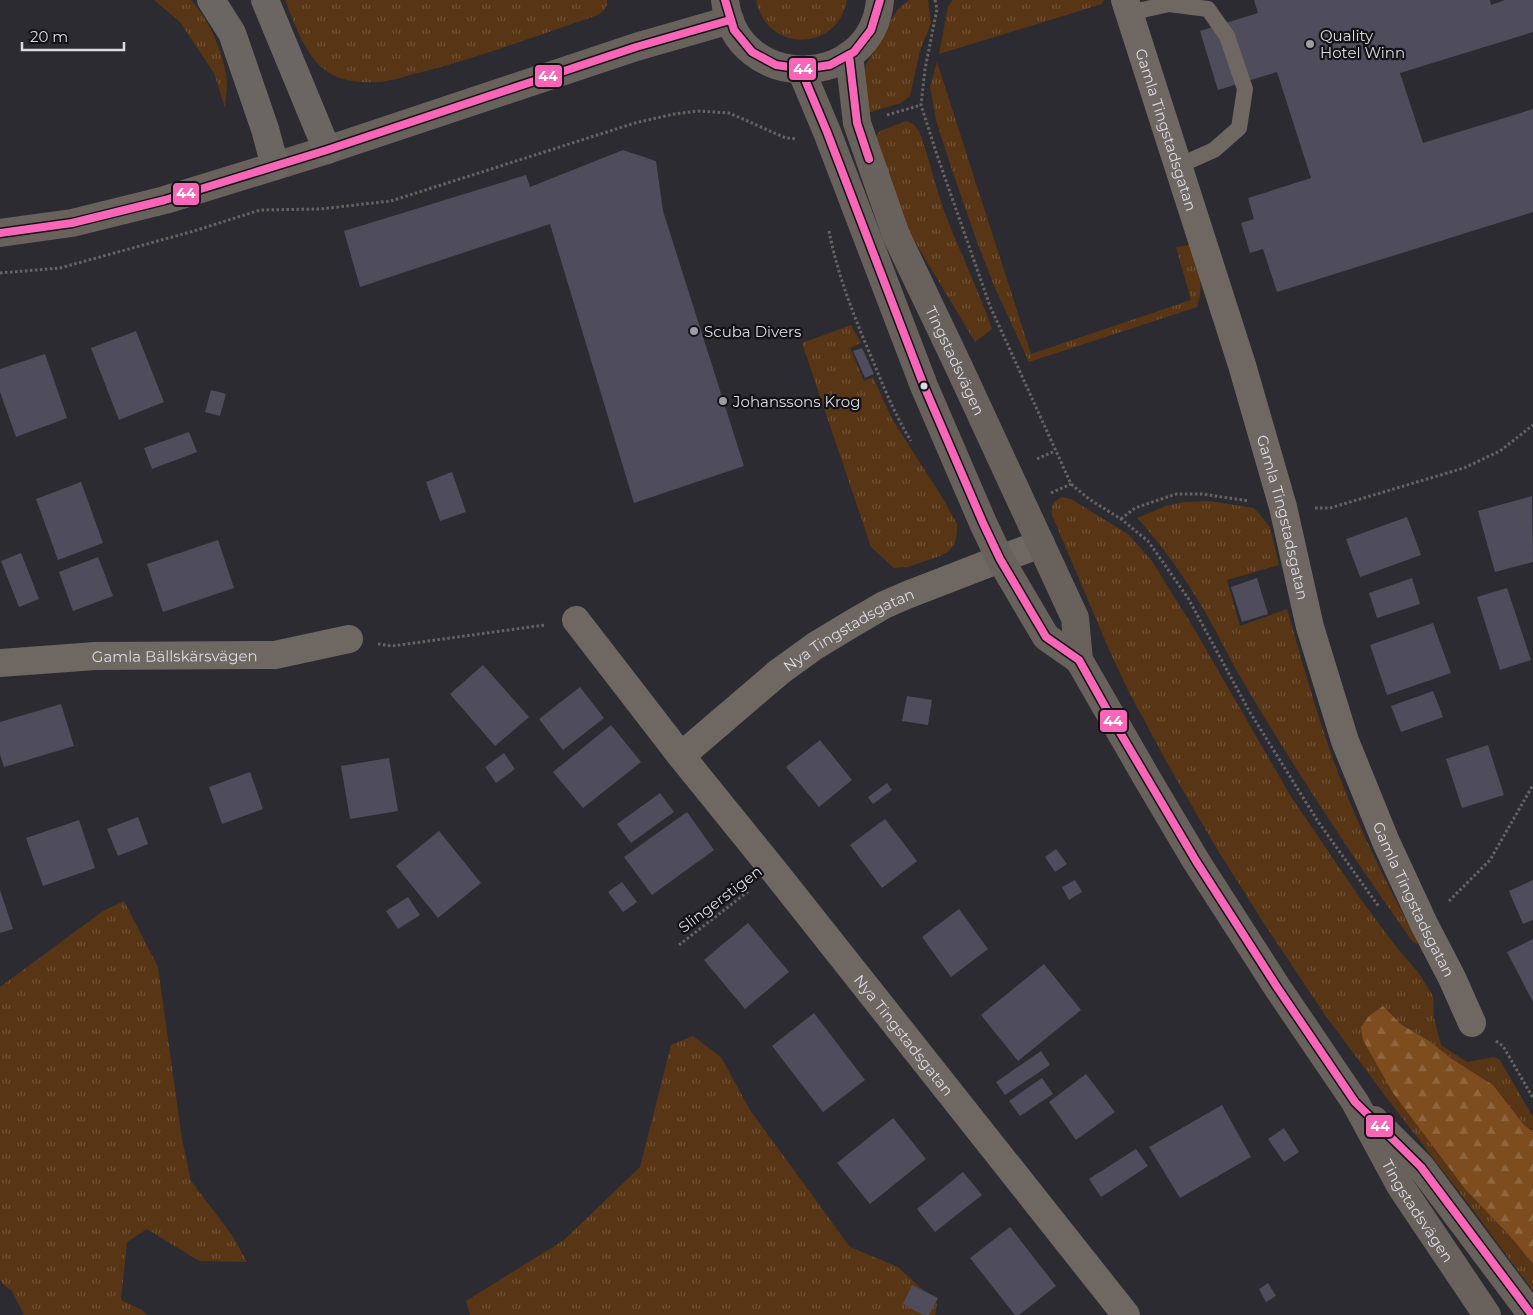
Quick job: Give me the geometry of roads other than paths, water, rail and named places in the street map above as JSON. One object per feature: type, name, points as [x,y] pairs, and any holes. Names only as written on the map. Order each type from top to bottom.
[{"type":"highway","points":[[211,0],[232,33],[265,130],[275,166]]},
{"type":"highway","points":[[265,0],[327,150]]},
{"type":"street","points":[[0,233],[72,223],[165,200],[327,150],[636,46],[727,10],[735,32],[752,52],[775,65],[801,70],[814,70],[826,67],[849,55],[860,45],[869,33],[882,2]]},
{"type":"street","name":"Gamla Tingstadsgatan","points":[[1127,7],[1242,365],[1283,507],[1310,627],[1345,741],[1386,842],[1472,1023]]},
{"type":"street","name":"Tingstadsvägen","points":[[849,55],[857,123],[896,234],[1075,618],[1079,660],[1196,861],[1277,987],[1356,1102],[1401,1187],[1487,1315]]},
{"type":"street","name":"Tingstadsvägen","points":[[801,70],[827,132],[924,386],[983,523],[1000,559],[1046,637],[1079,660]]},
{"type":"street","name":"Nya Tingstadsgatan","points":[[681,756],[779,672],[815,646],[884,605],[1041,544]]},
{"type":"street","name":"Nya Tingstadsgatan","points":[[576,620],[681,756],[1126,1315]]},
{"type":"street","name":"Gamla Bällskärsvägen","points":[[0,663],[95,656],[275,655],[349,639]]},
{"type":"street","name":"Tingstadsvägen","points":[[1356,1102],[1421,1167],[1532,1315]]},
{"type":"lane","points":[[1127,7],[1169,4],[1208,9],[1227,36],[1245,89],[1239,128],[1214,150],[1178,166]]},
{"type":"place","name":"Quality Hotel Winn","points":[[1310,44]]},
{"type":"place","name":"Scuba Divers","points":[[694,331]]},
{"type":"place","name":"Johanssons Krog","points":[[723,401]]}]
